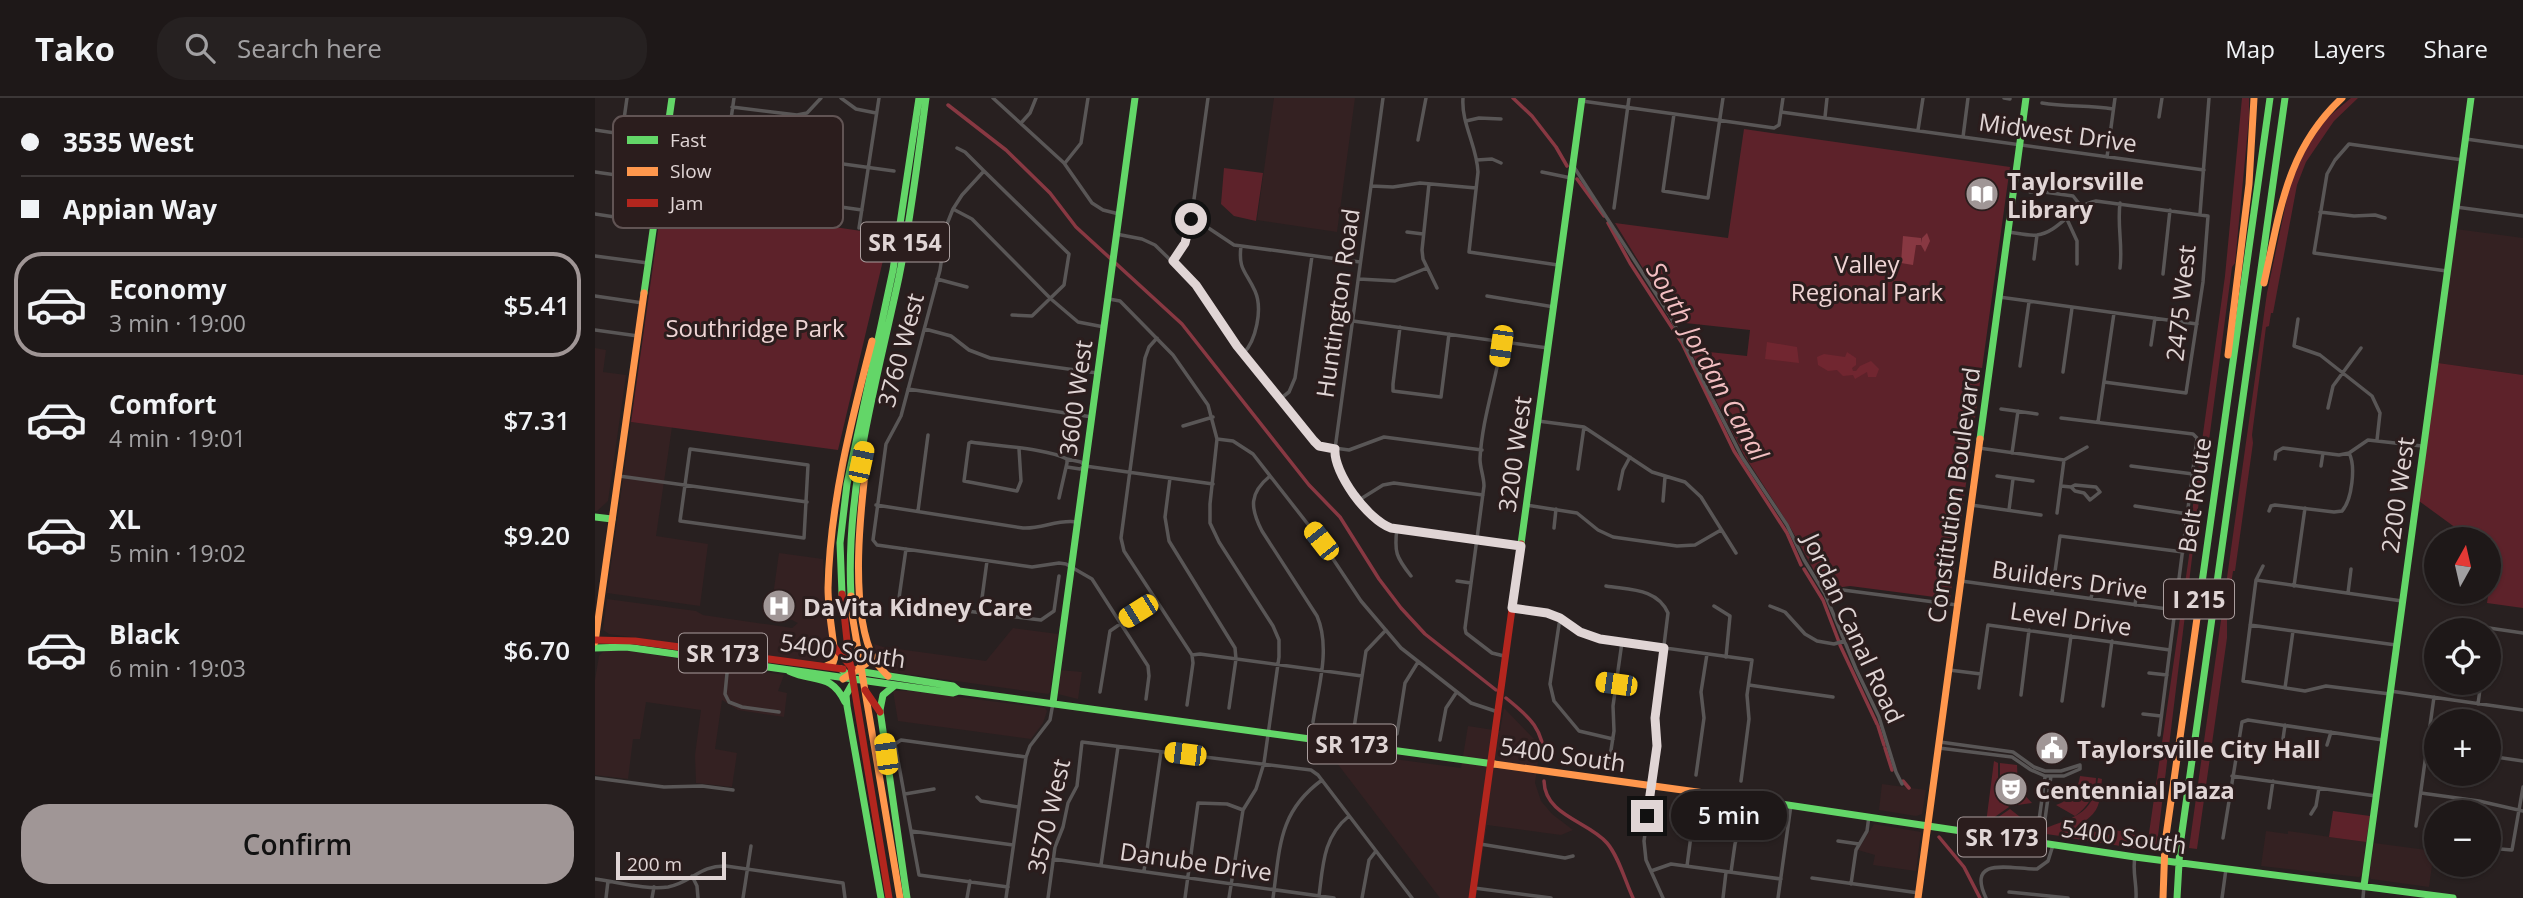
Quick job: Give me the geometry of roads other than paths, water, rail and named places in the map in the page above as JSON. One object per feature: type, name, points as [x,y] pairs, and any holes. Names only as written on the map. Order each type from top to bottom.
[{"type":"main road","points":[[669,116],[672,98]]},
{"type":"main road","name":"SR 154","points":[[890,898],[848,650],[841,587],[841,526],[847,484],[896,253],[919,98]]},
{"type":"main road","name":"SR 154","points":[[899,898],[849,582],[849,536],[856,484],[907,233],[926,98]]},
{"type":"main road","name":"3600 West","points":[[1053,703],[1135,98]]},
{"type":"main road","name":"Constitution Boulevard","points":[[1918,896],[2026,98]]},
{"type":"main road","points":[[2224,417],[2227,363],[2250,167],[2255,98]]},
{"type":"main road","name":"Belt Route","points":[[2162,898],[2165,844],[2270,98]]},
{"type":"main road","name":"Belt Route","points":[[2177,898],[2180,845],[2285,98]]},
{"type":"main road","points":[[2254,325],[2291,171],[2300,149],[2315,126],[2327,110],[2342,98]]},
{"type":"main road","name":"2200 West","points":[[2364,886],[2471,98]]},
{"type":"main road","name":"3200 West","points":[[1472,898],[1582,100]]},
{"type":"main road","points":[[595,641],[653,228]]},
{"type":"main road","points":[[826,666],[834,661],[835,648],[828,583],[832,517],[854,407],[880,321]]},
{"type":"main road","points":[[846,706],[846,695],[855,676],[867,663],[869,651],[859,544],[877,385]]},
{"type":"main road","points":[[595,517],[612,519]]},
{"type":"main road","name":"5400 South","points":[[595,641],[621,639],[826,666],[894,686],[960,691],[1269,732],[1870,816],[2134,857],[2452,898]]},
{"type":"main road","name":"5400 South","points":[[595,648],[626,647],[789,671],[888,676],[953,686],[960,691]]},
{"type":"main road","points":[[835,648],[869,693],[880,713]]},
{"type":"main road","points":[[869,651],[877,667],[888,676]]},
{"type":"main road","points":[[685,657],[699,655],[728,658],[738,655]]},
{"type":"main road","points":[[728,663],[771,663],[781,660]]},
{"type":"main road","points":[[789,671],[798,676],[834,682],[839,687],[846,706],[881,898]]},
{"type":"main road","points":[[894,686],[883,695],[880,713],[907,898]]},
{"type":"street","points":[[624,116],[627,98]]},
{"type":"street","points":[[732,116],[734,98]]},
{"type":"street","points":[[733,107],[797,115],[807,113],[821,98]]},
{"type":"street","points":[[841,98],[856,109],[876,113]]},
{"type":"street","points":[[859,228],[879,98]]},
{"type":"street","points":[[993,98],[1064,163],[1092,203],[1103,211],[1119,214]]},
{"type":"street","points":[[1021,122],[1030,113],[1036,98]]},
{"type":"street","points":[[1064,163],[1081,143],[1088,98]]},
{"type":"street","points":[[1173,261],[1185,243],[1191,223],[1208,98]]},
{"type":"street","name":"Huntington Road","points":[[1383,98],[1335,449],[1337,466],[1375,520],[1397,528],[1521,546]]},
{"type":"street","points":[[1418,140],[1426,98]]},
{"type":"street","points":[[1463,98],[1466,121],[1477,160],[1469,252],[1559,265]]},
{"type":"street","points":[[1614,208],[1629,98]]},
{"type":"street","points":[[1674,114],[1664,191],[1708,198],[1723,98]]},
{"type":"street","points":[[1582,100],[1775,128],[1779,125],[1783,98]]},
{"type":"street","points":[[1825,118],[1827,98]]},
{"type":"street","points":[[1918,131],[1923,98]]},
{"type":"street","points":[[1963,137],[1968,98]]},
{"type":"street","points":[[2004,98],[2010,99]]},
{"type":"street","points":[[2107,157],[2115,98]]},
{"type":"street","points":[[2159,117],[2162,98]]},
{"type":"street","points":[[2008,232],[2037,235],[2049,230],[2081,206],[2096,201],[2200,214],[2209,98]]},
{"type":"street","points":[[2042,103],[2066,107],[2083,105],[2113,108]]},
{"type":"street","name":"Midwest Drive","points":[[1781,112],[2204,170]]},
{"type":"street","points":[[1466,121],[1479,118],[1501,119]]},
{"type":"street","points":[[595,130],[613,133]]},
{"type":"street","points":[[2465,139],[2523,147]]},
{"type":"street","points":[[2447,271],[2314,253],[2327,174],[2335,160],[2350,144],[2463,160]]},
{"type":"street","points":[[957,148],[965,152],[1069,254],[1064,285],[1051,299],[1032,316],[1012,315]]},
{"type":"street","points":[[1477,160],[1492,159],[1501,163]]},
{"type":"street","points":[[843,164],[894,171]]},
{"type":"street","name":"Jordan Canal Road","points":[[1573,166],[1669,314],[1742,457],[1787,525],[1825,594],[1879,717],[1902,784]]},
{"type":"street","points":[[984,171],[953,209],[972,219],[1051,299],[1078,322],[1104,327]]},
{"type":"street","points":[[595,172],[613,175]]},
{"type":"street","points":[[1542,172],[1571,178]]},
{"type":"street","points":[[1429,184],[1422,250],[1437,288]]},
{"type":"street","points":[[1371,186],[1429,184],[1476,188]]},
{"type":"street","points":[[2030,192],[2073,196],[2081,206]]},
{"type":"street","points":[[2120,204],[2120,268]]},
{"type":"street","points":[[843,207],[862,210]]},
{"type":"street","points":[[2456,207],[2523,216]]},
{"type":"street","name":"3760 West","points":[[906,549],[877,545],[873,540],[877,505],[888,437],[901,417],[937,279],[947,224],[953,209]]},
{"type":"street","points":[[2163,274],[2170,209]]},
{"type":"street","points":[[2320,212],[2385,218]]},
{"type":"street","points":[[595,214],[613,217]]},
{"type":"street","name":"2475 West","points":[[2104,382],[2186,393],[2197,324],[2208,216],[2200,214]]},
{"type":"street","points":[[2066,218],[2077,241],[2077,264]]},
{"type":"street","points":[[1191,223],[1207,227],[1230,243],[1241,246],[1360,262]]},
{"type":"street","points":[[1407,232],[1423,234]]},
{"type":"street","points":[[1116,234],[1149,242],[1173,261],[1199,288],[1243,354],[1317,444],[1335,449],[1353,449],[1384,437],[1482,450]]},
{"type":"street","points":[[2034,260],[2037,235]]},
{"type":"street","points":[[1241,246],[1240,264],[1258,301],[1253,341],[1243,354]]},
{"type":"street","points":[[595,256],[648,263]]},
{"type":"street","points":[[1280,399],[1289,392],[1295,378],[1312,256]]},
{"type":"street","points":[[1357,279],[1395,281],[1427,268]]},
{"type":"street","points":[[937,279],[967,286]]},
{"type":"street","points":[[595,296],[643,303]]},
{"type":"street","points":[[1487,296],[1554,307]]},
{"type":"street","points":[[1999,298],[2197,324]]},
{"type":"street","points":[[1108,299],[1120,302],[1157,338],[1202,394],[1213,417],[1217,439],[1209,516],[1213,531],[1276,633],[1279,645],[1265,763],[1257,789],[1243,810],[1229,898]]},
{"type":"street","points":[[2020,366],[2029,302]]},
{"type":"street","points":[[2063,372],[2072,308]]},
{"type":"street","points":[[2098,423],[2113,313]]},
{"type":"street","points":[[2151,345],[2155,318]]},
{"type":"street","points":[[2298,318],[2294,346],[2313,352],[2342,372],[2377,404],[2380,413],[2377,440]]},
{"type":"street","points":[[1352,321],[1548,348]]},
{"type":"street","points":[[1400,327],[1393,391],[1440,397],[1449,334]]},
{"type":"street","points":[[925,329],[951,336],[968,352],[991,358],[1097,373]]},
{"type":"street","points":[[595,330],[638,336]]},
{"type":"street","points":[[1157,338],[1149,346],[1145,358],[1121,545],[1192,655],[1188,705]]},
{"type":"street","points":[[1501,341],[1487,407],[1482,450],[1483,495],[1465,628],[1467,633],[1492,653],[1506,656]]},
{"type":"street","points":[[2328,408],[2331,391],[2361,348]]},
{"type":"street","points":[[908,389],[1091,417]]},
{"type":"street","points":[[2001,409],[2037,414]]},
{"type":"street","points":[[2012,453],[2018,411]]},
{"type":"street","points":[[1183,426],[1213,417]]},
{"type":"street","points":[[2061,418],[2193,434],[2197,438],[2159,735]]},
{"type":"street","points":[[1538,421],[1584,427],[1652,472],[1685,482],[1694,488],[1736,553]]},
{"type":"street","points":[[1578,469],[1584,427]]},
{"type":"street","points":[[918,511],[928,435]]},
{"type":"street","points":[[1217,439],[1233,442],[1247,449],[1321,541],[1361,601],[1418,662],[1478,707],[1498,712]]},
{"type":"street","points":[[2275,459],[2276,452],[2281,449],[2339,455],[2349,453],[2365,441],[2423,446]]},
{"type":"street","points":[[1019,449],[1021,481],[1017,491],[964,481],[969,443],[1019,449],[1058,455],[1081,461],[1085,466]]},
{"type":"street","points":[[1979,448],[2064,460],[2087,447]]},
{"type":"street","points":[[690,449],[808,466],[804,538],[680,521],[685,485],[690,449]]},
{"type":"street","points":[[2321,466],[2323,453]]},
{"type":"street","points":[[2269,511],[2271,506],[2275,505],[2334,512],[2344,510],[2348,502],[2353,463],[2349,453]]},
{"type":"street","points":[[1619,489],[1623,470],[1630,457]]},
{"type":"street","points":[[1059,498],[1067,459]]},
{"type":"street","points":[[2057,513],[2064,460]]},
{"type":"street","points":[[1067,467],[1080,469],[1085,466],[1213,484]]},
{"type":"street","points":[[2131,466],[2193,474]]},
{"type":"street","points":[[619,476],[807,502]]},
{"type":"street","points":[[1270,476],[1254,493],[1256,517],[1262,531],[1317,616],[1323,641],[1313,722]]},
{"type":"street","points":[[1663,501],[1665,477]]},
{"type":"street","points":[[1997,477],[2033,481]]},
{"type":"street","points":[[1170,478],[1165,517],[1169,541],[1233,643],[1236,659],[1229,708]]},
{"type":"street","points":[[2009,510],[2013,479]]},
{"type":"street","points":[[1359,500],[1383,485],[1394,483],[1483,495]]},
{"type":"street","points":[[2061,486],[2096,487],[2100,492],[2090,500],[2085,494],[2071,487]]},
{"type":"street","points":[[877,505],[1023,528],[1039,529],[1062,521],[1077,522]]},
{"type":"street","points":[[1526,505],[1577,513],[1605,535],[1682,547],[1702,542],[1721,530]]},
{"type":"street","points":[[1971,505],[2041,515]]},
{"type":"street","points":[[2135,506],[2188,514]]},
{"type":"street","points":[[2294,586],[2305,508]]},
{"type":"street","points":[[1554,528],[1556,509]]},
{"type":"street","points":[[1397,528],[1395,552],[1411,576]]},
{"type":"street","points":[[2052,593],[2060,536],[2183,552]]},
{"type":"street","points":[[1059,576],[1054,611],[1041,620],[958,610],[906,613],[902,612],[898,605],[906,549],[1032,567],[1059,563],[1071,567],[1090,576],[1148,666],[1146,699]]},
{"type":"street","points":[[980,613],[987,561]]},
{"type":"street","points":[[2263,566],[2256,580],[2243,681],[2310,691],[2326,685],[2523,710]]},
{"type":"street","points":[[2348,593],[2351,569]]},
{"type":"street","points":[[2256,580],[2402,601]]},
{"type":"street","points":[[1457,581],[1471,583]]},
{"type":"street","name":"Builders Drive","points":[[1961,581],[2175,610]]},
{"type":"street","points":[[2091,599],[2094,582]]},
{"type":"street","points":[[1606,586],[1649,593],[1665,608],[1668,618],[1655,718],[1657,746],[1644,846],[1663,898]]},
{"type":"street","points":[[2135,605],[2137,589]]},
{"type":"street","points":[[1825,594],[1843,590],[1957,605]]},
{"type":"street","points":[[1100,692],[1108,635],[1112,628],[1155,600]]},
{"type":"street","points":[[1714,606],[1730,614],[1726,657]]},
{"type":"street","points":[[1770,606],[1784,612],[1805,634],[1817,641],[1834,644],[1844,641]]},
{"type":"street","points":[[1512,608],[1547,613],[1589,636],[1752,660],[1749,719],[1741,781]]},
{"type":"street","points":[[1560,618],[1550,684],[1554,701],[1579,731],[1613,738]]},
{"type":"street","name":"Level Drive","points":[[1979,688],[1988,625],[2170,650]]},
{"type":"street","points":[[2250,625],[2396,645]]},
{"type":"street","points":[[1355,728],[1366,651],[1386,630]]},
{"type":"street","points":[[2021,695],[2029,630]]},
{"type":"street","points":[[2501,630],[2523,633]]},
{"type":"street","points":[[2285,688],[2293,631]]},
{"type":"street","points":[[2062,701],[2071,636]]},
{"type":"street","points":[[2103,706],[2112,641]]},
{"type":"street","points":[[1609,763],[1622,642]]},
{"type":"street","points":[[1696,775],[1704,718],[1701,692],[1707,654]]},
{"type":"street","points":[[1192,655],[1278,664],[1361,677]]},
{"type":"street","points":[[1397,734],[1405,683],[1418,662]]},
{"type":"street","points":[[728,663],[725,694],[729,702],[742,707],[779,712]]},
{"type":"street","points":[[1949,670],[1981,674]]},
{"type":"street","points":[[2148,673],[2167,675]]},
{"type":"street","points":[[1600,682],[1616,684]]},
{"type":"street","points":[[1749,685],[1833,696]]},
{"type":"street","points":[[1440,740],[1445,708],[1456,693]]},
{"type":"street","points":[[2478,704],[2479,695]]},
{"type":"street","points":[[2416,826],[2434,697]]},
{"type":"street","points":[[1006,898],[1026,757],[1030,746],[1050,720],[1053,703]]},
{"type":"street","points":[[2143,714],[2161,716]]},
{"type":"street","points":[[2223,838],[2242,722],[2248,720],[2383,740]]},
{"type":"street","points":[[2283,739],[2285,725]]},
{"type":"street","points":[[2327,745],[2331,732]]},
{"type":"street","points":[[1008,887],[919,875],[895,744],[901,740],[1026,757]]},
{"type":"street","name":"3570 West","points":[[1048,898],[1053,859],[1066,808],[1077,786],[1082,743],[1118,747]]},
{"type":"street","points":[[1939,745],[2013,752],[2034,767],[2051,774],[2074,773],[2080,769],[2080,765],[2051,774]]},
{"type":"street","points":[[1101,865],[1118,747],[1161,751],[1311,770],[1322,780],[1412,898]]},
{"type":"street","points":[[1144,871],[1161,751]]},
{"type":"street","points":[[2501,758],[2523,761]]},
{"type":"street","points":[[2039,843],[2045,773]]},
{"type":"street","points":[[2039,843],[2051,774]]},
{"type":"street","points":[[2232,776],[2376,796]]},
{"type":"street","points":[[595,778],[664,787],[702,786],[733,790]]},
{"type":"street","points":[[1273,898],[1283,829],[1300,800],[1322,780]]},
{"type":"street","points":[[2269,807],[2273,781]]},
{"type":"street","points":[[2501,849],[2512,850],[2523,787]]},
{"type":"street","points":[[2311,814],[2316,806],[2319,788]]},
{"type":"street","points":[[905,794],[934,789]]},
{"type":"street","points":[[2420,793],[2521,810]]},
{"type":"street","points":[[977,797],[981,801],[1018,807]]},
{"type":"street","points":[[1185,898],[1198,803],[1227,804],[1243,810]]},
{"type":"street","points":[[1778,898],[1791,805]]},
{"type":"street","points":[[1687,866],[1694,813]]},
{"type":"street","points":[[1319,895],[1323,859],[1329,839],[1334,830],[1349,816]]},
{"type":"street","points":[[1851,884],[1855,853],[1867,831],[1870,816]]},
{"type":"street","points":[[1723,898],[1742,819]]},
{"type":"street","points":[[911,831],[1013,845]]},
{"type":"street","points":[[1838,841],[1859,845]]},
{"type":"street","points":[[1480,844],[1566,858],[1573,856]]},
{"type":"street","points":[[1986,898],[1981,884],[1983,875],[1989,869],[1999,865],[2037,869],[2048,861],[2053,845]]},
{"type":"street","points":[[743,898],[751,846]]},
{"type":"street","points":[[1362,898],[1369,860],[1376,851]]},
{"type":"street","points":[[2134,857],[2136,898]]},
{"type":"street","name":"Danube Drive","points":[[1053,859],[1334,898]]},
{"type":"street","points":[[1651,871],[1668,864],[1781,879]]},
{"type":"street","points":[[595,879],[654,887],[677,884],[713,866],[843,883],[845,898]]},
{"type":"street","points":[[2222,898],[2226,869]]},
{"type":"street","points":[[692,876],[697,886],[698,898]]},
{"type":"street","points":[[1812,878],[1918,896]]},
{"type":"street","points":[[606,898],[608,881]]},
{"type":"street","points":[[967,898],[970,881]]},
{"type":"street","name":"2200 West","points":[[2363,898],[2364,886]]},
{"type":"street","points":[[652,898],[654,887]]},
{"type":"street","points":[[1473,888],[1551,898]]},
{"type":"street","points":[[2009,892],[2068,898]]},
{"type":"waterway","name":"South Jordan Canal","points":[[1513,98],[1532,116],[1567,166]]},
{"type":"waterway","points":[[948,105],[1006,150],[1050,193],[1076,227],[1182,324],[1309,485],[1340,517],[1379,579],[1401,608],[1425,634],[1496,690]]},
{"type":"waterway","name":"South Jordan Canal","points":[[1577,179],[1604,216]]},
{"type":"waterway","name":"South Jordan Canal","points":[[1608,223],[1630,263],[1682,343],[1734,451],[1787,533],[1801,565]]},
{"type":"waterway","name":"South Jordan Canal","points":[[1804,569],[1823,600],[1839,642]]},
{"type":"waterway","name":"South Jordan Canal","points":[[1840,645],[1877,724]]},
{"type":"waterway","points":[[1506,698],[1534,725],[1542,740],[1545,761]]},
{"type":"waterway","name":"South Jordan Canal","points":[[1878,726],[1884,745]]},
{"type":"waterway","name":"South Jordan Canal","points":[[1885,748],[1892,770]]},
{"type":"waterway","points":[[1544,781],[1546,793],[1559,810],[1607,843],[1633,898]]},
{"type":"waterway","name":"South Jordan Canal","points":[[1903,781],[1909,788]]},
{"type":"waterway","name":"South Jordan Canal","points":[[1939,837],[1964,867],[1980,898]]},
{"type":"place","name":"Taylorsville Library","points":[[1982,194]]},
{"type":"place","name":"DaVita Kidney Care","points":[[779,606]]},
{"type":"place","name":"Taylorsville City Hall","points":[[2052,748]]},
{"type":"place","name":"Centennial Plaza","points":[[2011,789]]},
{"type":"park label","name":"Valley Regional Park","points":[[1867,277]]},
{"type":"park label","name":"Southridge Park","points":[[755,327]]}]
